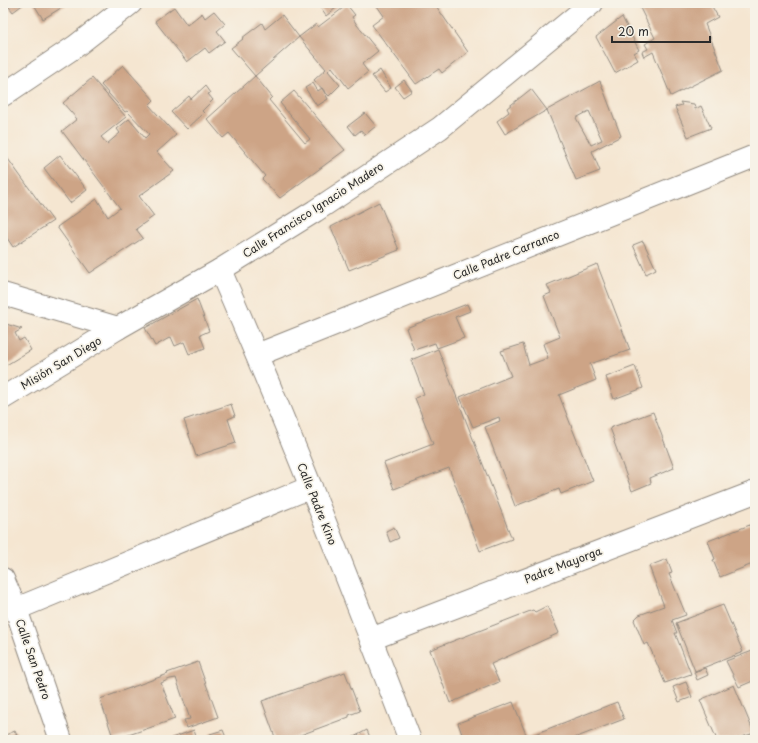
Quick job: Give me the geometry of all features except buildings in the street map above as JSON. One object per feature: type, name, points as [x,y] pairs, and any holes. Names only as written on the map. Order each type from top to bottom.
[{"type":"street","points":[[3,95],[76,46],[131,3]]},
{"type":"street","name":"Calle Francisco Ignacio Madero","points":[[118,328],[220,270],[315,211],[440,128],[592,3]]},
{"type":"street","name":"Calle Padre Carranco","points":[[257,355],[755,156]]},
{"type":"street","name":"Calle Padre Kino","points":[[220,270],[257,355],[311,487],[410,740]]},
{"type":"street","points":[[3,294],[118,328]]},
{"type":"street","name":"Misión San Diego","points":[[3,398],[118,328]]},
{"type":"street","points":[[16,609],[311,487]]},
{"type":"street","name":"Padre Mayorga","points":[[371,639],[755,492]]},
{"type":"street","name":"Calle San Pedro","points":[[3,579],[16,609],[61,740]]}]
